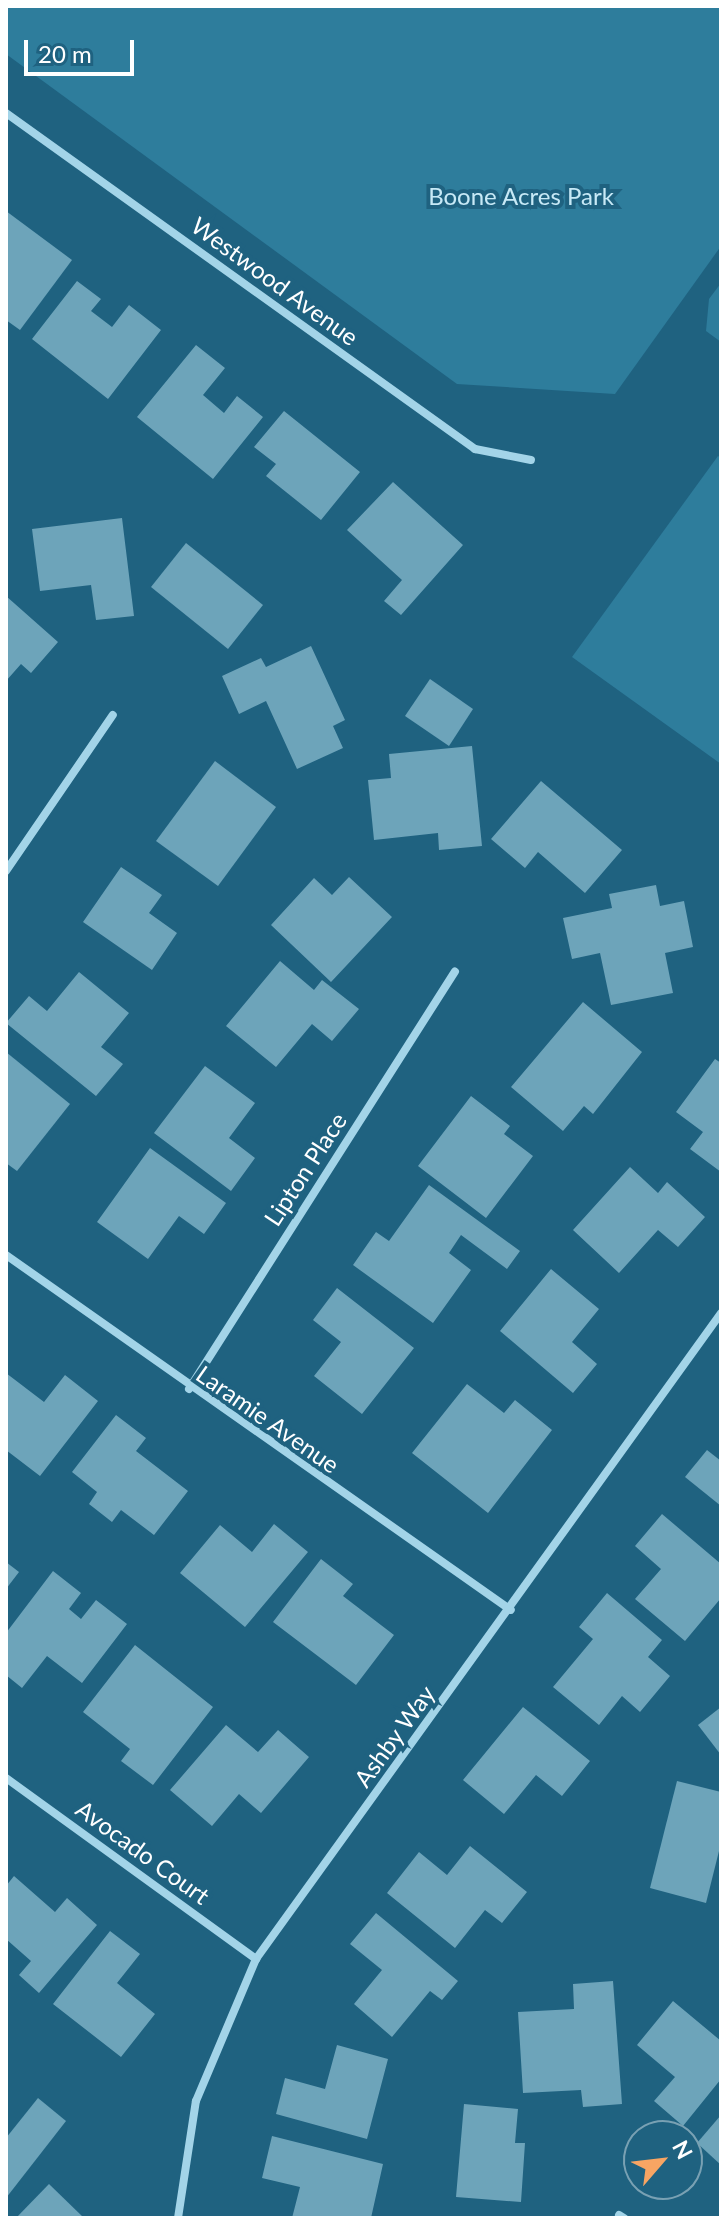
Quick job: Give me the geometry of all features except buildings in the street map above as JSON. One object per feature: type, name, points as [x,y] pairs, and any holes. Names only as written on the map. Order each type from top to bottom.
[{"type":"street","name":"Westwood Avenue","points":[[6,113],[475,449],[531,460]]},
{"type":"street","points":[[6,871],[113,715]]},
{"type":"street","name":"Lipton Place","points":[[189,1389],[455,971]]},
{"type":"street","name":"Laramie Avenue","points":[[6,1255],[189,1389],[511,1610]]},
{"type":"street","name":"Ashby Way","points":[[178,2218],[196,2101],[256,1959],[511,1610],[721,1313]]},
{"type":"street","name":"Avocado Court","points":[[6,1778],[256,1959]]},
{"type":"green space","name":"Boone Acres Park","points":[[6,6],[721,6],[721,246],[615,394],[457,384],[6,54]]},
{"type":"green space","points":[[721,283],[721,342],[706,331],[709,299]]},
{"type":"green space","points":[[718,456],[721,458],[721,764],[572,657]]}]
